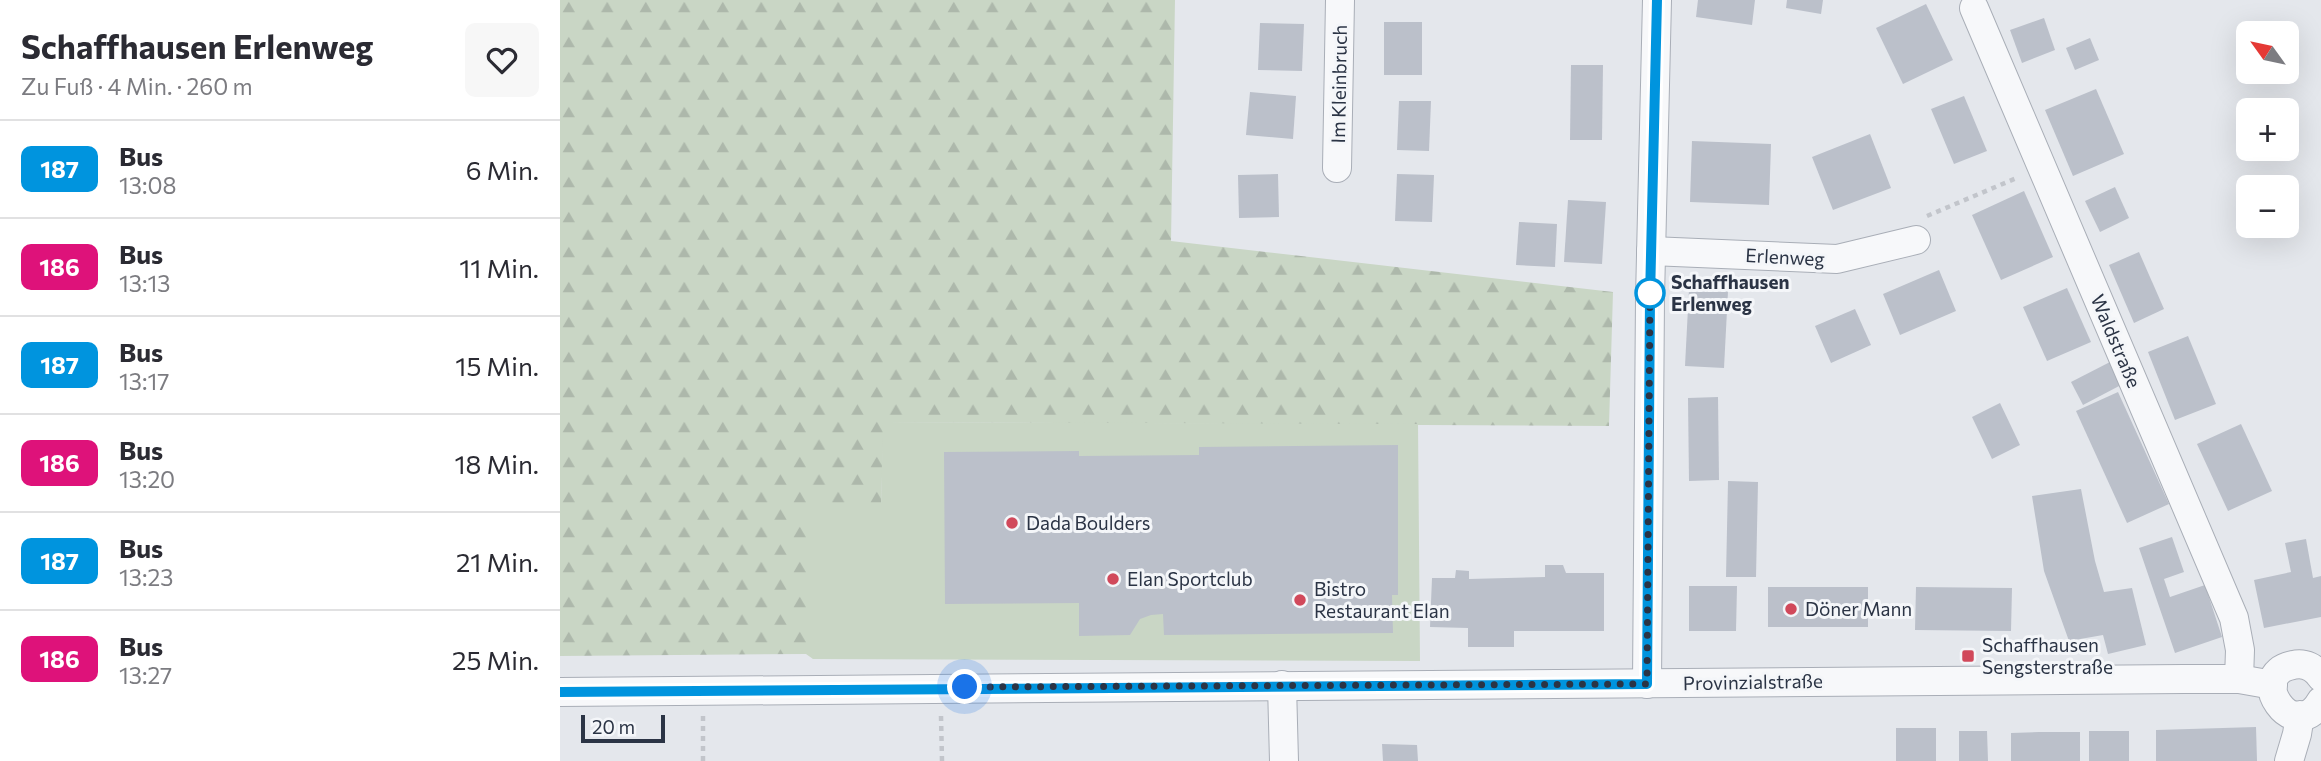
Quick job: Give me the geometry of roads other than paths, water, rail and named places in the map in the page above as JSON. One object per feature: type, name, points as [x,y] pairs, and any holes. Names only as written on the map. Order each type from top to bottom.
[{"type":"street","name":"Im Kleinbruch","points":[[1337,168],[1340,0]]},
{"type":"street","points":[[1647,684],[1651,251],[1657,0]]},
{"type":"street","name":"Waldstraße","points":[[1974,8],[2234,618],[2240,650],[2239,679]]},
{"type":"street","name":"Erlenweg","points":[[1651,251],[1837,260],[1916,240]]},
{"type":"street","points":[[2310,708],[2292,715],[2279,707],[2272,693],[2273,685],[2276,677],[2288,666],[2296,664],[2318,671]]},
{"type":"street","name":"Provinzialstraße","points":[[560,692],[2239,679],[2273,685]]},
{"type":"street","points":[[1282,685],[1284,761]]},
{"type":"street","points":[[2289,761],[2297,734],[2310,708]]},
{"type":"place","name":"Schaffhausen Erlenweg","points":[[1650,293]]},
{"type":"place","name":"Dada Boulders","points":[[1012,523]]},
{"type":"place","name":"Elan Sportclub","points":[[1113,579]]},
{"type":"place","name":"Bistro Restaurant Elan","points":[[1300,600]]},
{"type":"place","name":"Döner Mann","points":[[1791,609]]},
{"type":"place","name":"Schaffhausen Sengsterstraße","points":[[1968,656]]}]
